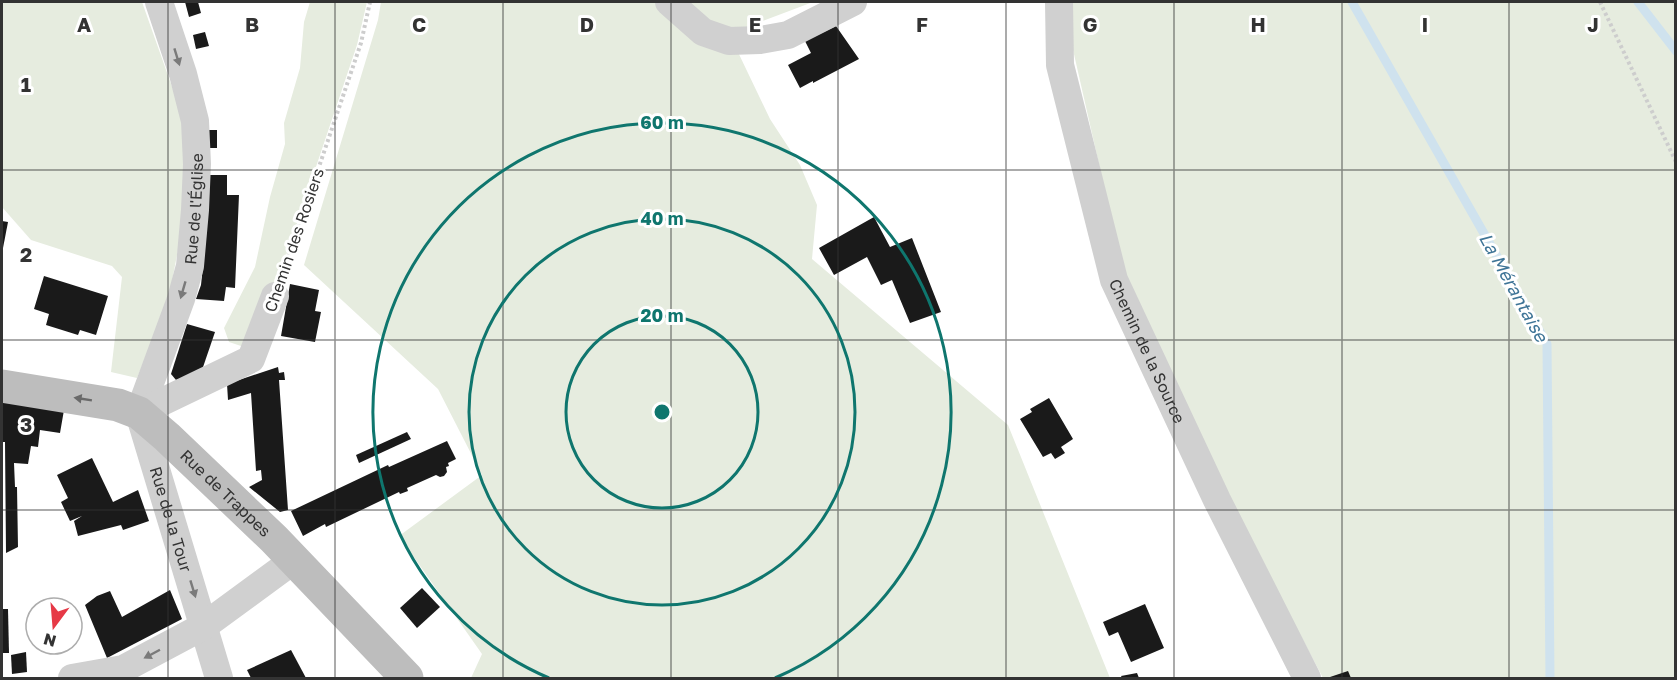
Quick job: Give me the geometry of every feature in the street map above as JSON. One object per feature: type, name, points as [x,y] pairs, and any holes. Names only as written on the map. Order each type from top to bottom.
[{"type":"street","name":"Rue de l'Église","points":[[139,413],[181,299],[190,266],[195,210],[197,164],[195,121],[183,74],[159,2]]},
{"type":"street","points":[[669,2],[703,32],[729,41],[759,40],[788,35],[854,2]]},
{"type":"street","name":"Chemin de la Source","points":[[1059,2],[1060,65],[1114,280],[1217,500],[1307,678]]},
{"type":"street","name":"Chemin des Rosiers","points":[[139,413],[250,359],[275,296]]},
{"type":"street","name":"Rue de Trappes","points":[[2,386],[118,405],[139,413],[167,437],[294,560],[407,678]]},
{"type":"street","name":"Rue de la Tour","points":[[139,413],[219,678]]},
{"type":"street","points":[[72,678],[123,669],[204,626],[294,560]]},
{"type":"path","name":"Chemin des Rosiers","points":[[275,296],[361,43],[370,2]]},
{"type":"path","points":[[1600,2],[1676,162]]},
{"type":"shaded area","points":[[2,2],[142,2],[182,115],[185,180],[181,234],[168,302],[137,378],[111,372],[122,277],[112,266],[31,240],[2,207]]},
{"type":"shaded area","points":[[310,2],[367,2],[357,45],[288,250],[257,334],[244,347],[229,342],[224,328],[255,267],[270,197],[285,144],[284,123],[300,68],[304,22]]},
{"type":"shaded area","points":[[381,2],[657,2],[736,48],[770,119],[800,165],[817,205],[812,259],[1008,425],[1110,678],[471,678],[482,654],[399,536],[482,475],[438,389],[304,265],[378,20]]},
{"type":"shaded area","points":[[682,2],[813,2],[734,32],[709,25]]},
{"type":"shaded area","points":[[1067,2],[1675,2],[1675,678],[1323,678],[1249,538],[1126,283],[1071,41]]},
{"type":"building","points":[[185,2],[198,2],[201,13],[189,17]]},
{"type":"building","points":[[836,26],[859,59],[800,88],[788,65],[811,53],[805,41]]},
{"type":"building","points":[[205,32],[209,46],[196,49],[193,35]]},
{"type":"building","points":[[207,130],[217,130],[217,148],[207,148]]},
{"type":"building","points":[[207,175],[227,175],[227,195],[239,195],[235,288],[226,287],[224,301],[196,299],[201,285],[205,248]]},
{"type":"building","points":[[874,217],[890,247],[912,238],[941,312],[910,323],[892,280],[881,285],[867,257],[834,275],[819,248]]},
{"type":"building","points":[[2,221],[8,222],[3,248],[2,248]]},
{"type":"building","points":[[44,276],[108,296],[96,335],[80,330],[78,335],[46,325],[49,314],[34,309]]},
{"type":"building","points":[[290,284],[319,290],[315,311],[321,312],[315,342],[281,336]]},
{"type":"building","points":[[187,324],[215,332],[201,373],[176,380],[171,374]]},
{"type":"building","points":[[278,367],[279,373],[284,372],[285,380],[279,380],[288,510],[280,512],[249,487],[262,480],[261,470],[256,471],[251,393],[228,400],[227,384]]},
{"type":"building","points":[[1049,398],[1073,439],[1061,447],[1065,453],[1055,459],[1051,453],[1043,457],[1020,419],[1032,412],[1030,409]]},
{"type":"building","points":[[2,400],[64,410],[60,433],[40,430],[38,447],[31,446],[28,464],[14,463],[15,487],[17,487],[18,547],[6,553],[5,442],[2,442]]},
{"type":"building","points":[[407,432],[411,439],[359,463],[356,455]]},
{"type":"building","points":[[447,441],[456,459],[448,463],[449,466],[446,467],[447,472],[444,476],[436,475],[407,488],[408,491],[400,494],[399,492],[303,536],[291,511],[388,465],[389,467]]},
{"type":"building","points":[[92,458],[113,502],[138,490],[149,521],[123,530],[121,525],[78,536],[74,521],[82,516],[70,521],[61,502],[68,498],[57,475]]},
{"type":"building","points":[[422,588],[440,607],[417,628],[400,608]]},
{"type":"building","points":[[170,590],[182,619],[107,658],[85,605],[97,596],[110,591],[122,617]]},
{"type":"building","points":[[1145,604],[1164,648],[1131,662],[1118,632],[1109,636],[1103,622]]},
{"type":"building","points":[[2,609],[8,609],[9,653],[2,653]]},
{"type":"building","points":[[291,650],[306,678],[251,678],[247,670]]},
{"type":"building","points":[[24,652],[27,672],[12,674],[11,655]]},
{"type":"building","points":[[1348,671],[1351,678],[1327,678]]},
{"type":"building","points":[[1137,673],[1139,678],[1122,678],[1121,676]]},
{"type":"waterway","name":"La Mérantaise","points":[[1352,2],[1547,344],[1550,678]]},
{"type":"waterway","name":"La Mérantaise","points":[[1638,2],[1676,51]]}]
